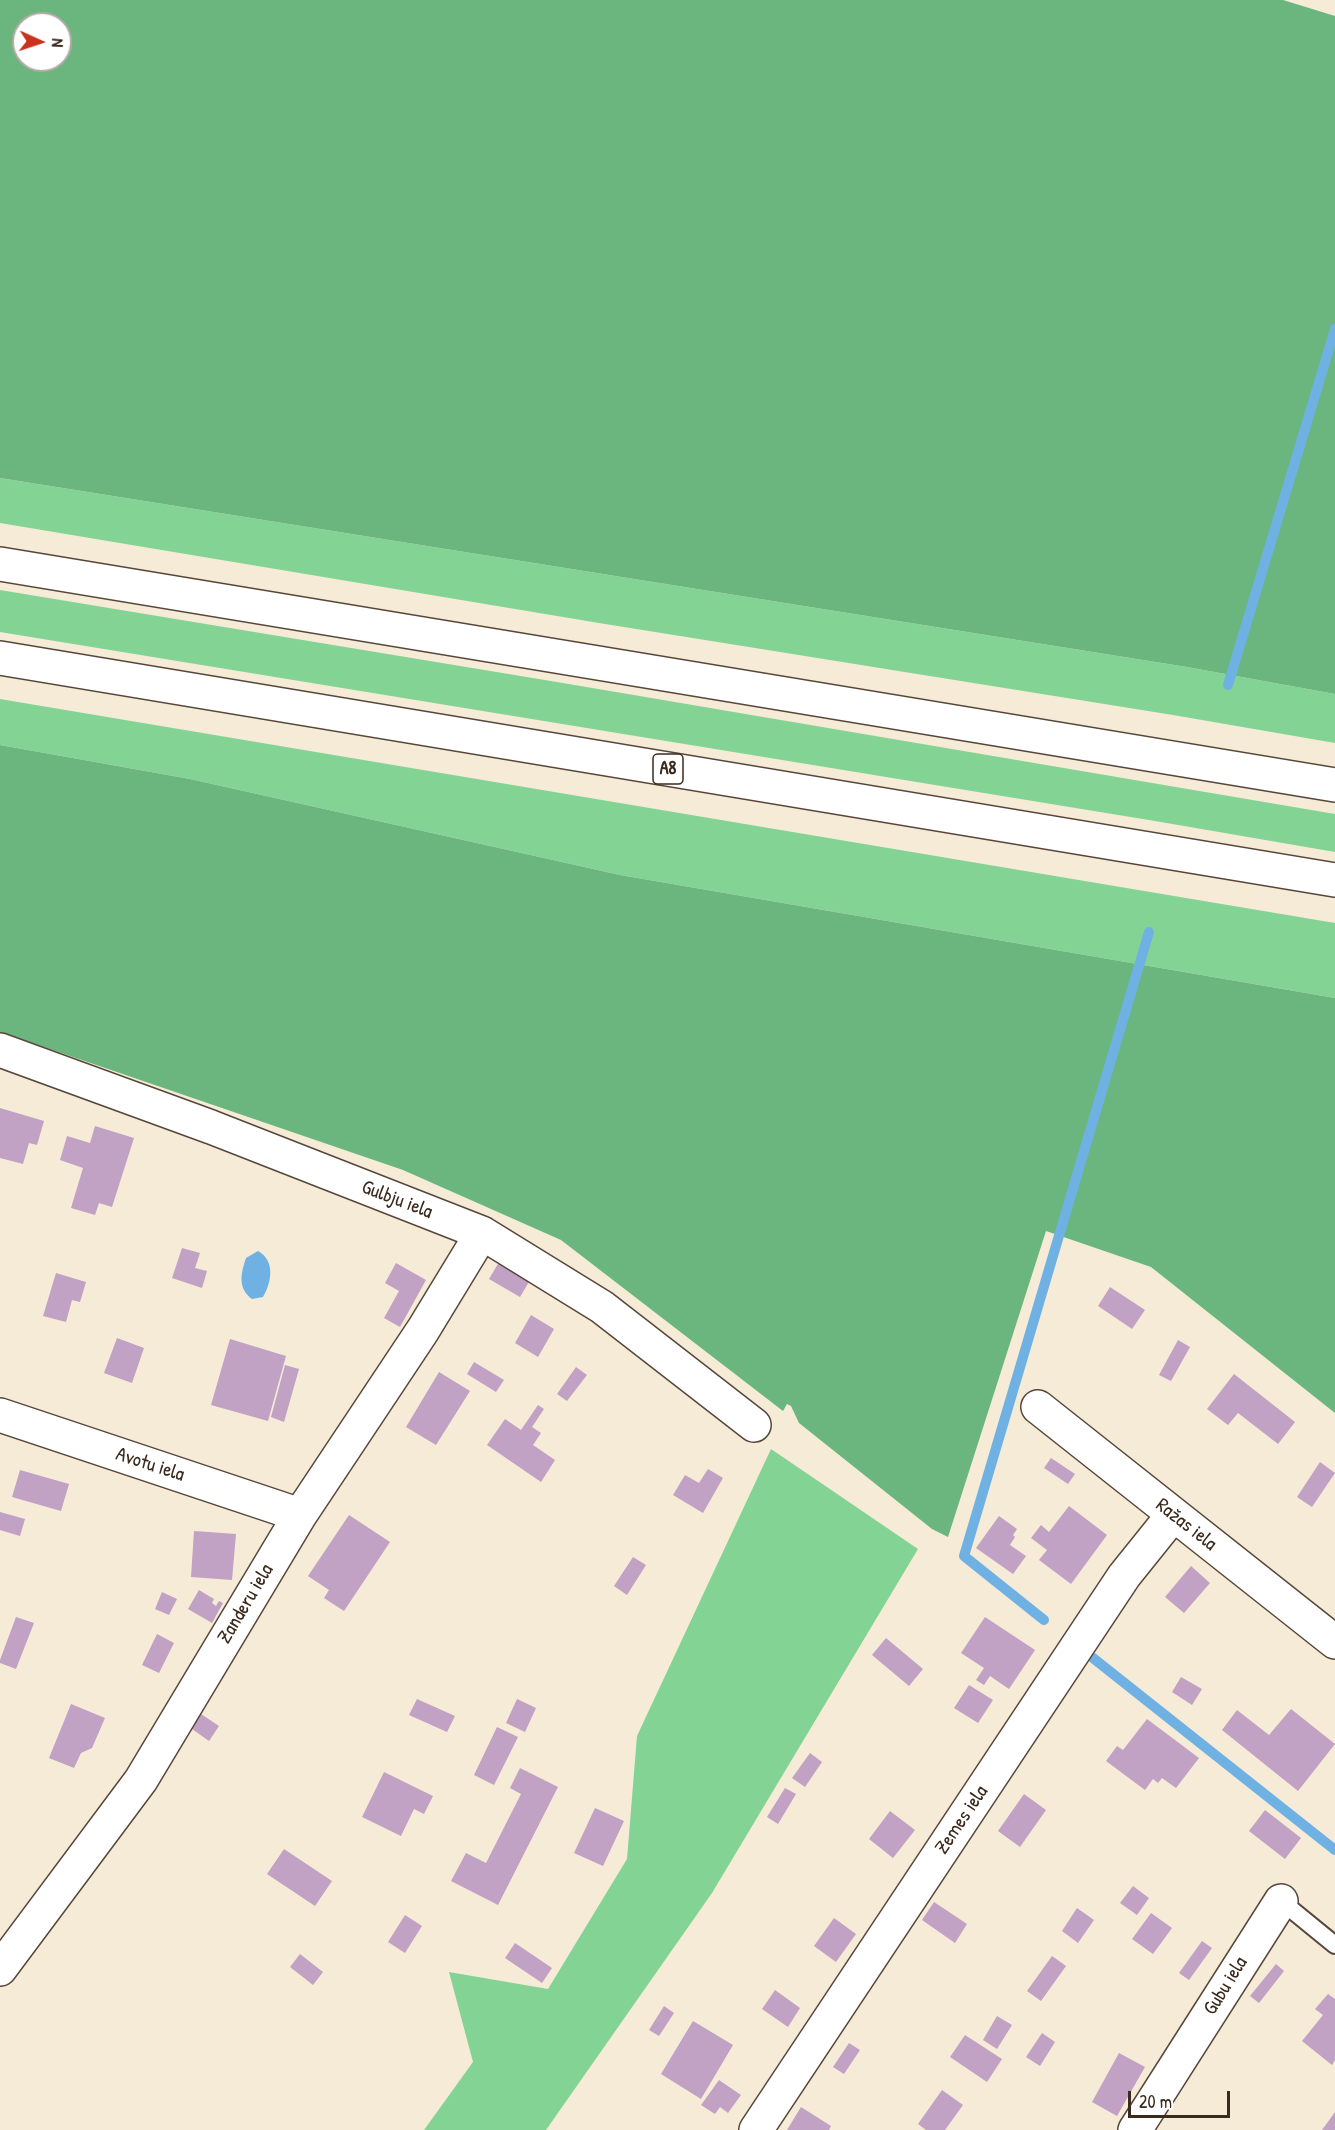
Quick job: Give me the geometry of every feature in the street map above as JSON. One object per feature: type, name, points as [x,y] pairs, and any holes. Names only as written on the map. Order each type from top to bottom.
[{"type":"main road","points":[[0,564],[1335,785]]},
{"type":"main road","name":"A8","points":[[0,658],[1335,880]]},
{"type":"main road","name":"Gulbju iela","points":[[0,1050],[211,1127],[482,1233],[602,1307],[754,1425]]},
{"type":"main road","name":"Zanderu iela","points":[[0,1969],[141,1780],[300,1515],[423,1330],[482,1233]]},
{"type":"main road","name":"Ražas iela","points":[[1038,1407],[1335,1642]]},
{"type":"main road","name":"Avotu iela","points":[[0,1415],[300,1515]]},
{"type":"main road","name":"Zemes iela","points":[[756,2130],[1117,1586],[1173,1515]]},
{"type":"main road","name":"Gubu iela","points":[[1135,2130],[1281,1901]]},
{"type":"lane","name":"Gubu iela","points":[[1281,1901],[1335,1945]]},
{"type":"green space","points":[[0,0],[1283,0],[1335,16],[1335,694],[1187,667],[0,478]]},
{"type":"green space","points":[[0,478],[1187,667],[1335,694],[1335,743],[0,523]]},
{"type":"green space","points":[[0,590],[1335,814],[1335,852],[0,632]]},
{"type":"green space","points":[[0,699],[1335,923],[1335,998],[620,875],[190,779],[0,745]]},
{"type":"green space","points":[[0,745],[190,779],[620,875],[1335,998],[1335,1413],[1151,1267],[1046,1231],[948,1537],[932,1529],[799,1423],[791,1406],[787,1404],[783,1411],[561,1240],[403,1170],[0,1032]]},
{"type":"green space","points":[[771,1449],[918,1549],[712,1893],[546,2130],[424,2130],[473,2062],[449,1972],[548,1989],[627,1859],[637,1736]]},
{"type":"water","points":[[258,1251],[268,1260],[270,1279],[263,1297],[252,1299],[244,1290],[242,1275],[246,1258]]},
{"type":"building","points":[[0,1108],[44,1121],[37,1145],[29,1143],[23,1164],[0,1158]]},
{"type":"building","points":[[95,1126],[134,1138],[112,1207],[99,1203],[95,1215],[71,1208],[83,1168],[60,1160],[67,1136],[90,1143]]},
{"type":"building","points":[[182,1248],[200,1253],[195,1268],[207,1271],[202,1288],[172,1278]]},
{"type":"building","points":[[502,1257],[533,1275],[520,1297],[489,1279]]},
{"type":"building","points":[[396,1263],[426,1280],[400,1327],[384,1318],[399,1291],[385,1283]]},
{"type":"building","points":[[56,1273],[86,1282],[80,1302],[72,1300],[66,1322],[43,1316]]},
{"type":"building","points":[[1110,1287],[1145,1310],[1132,1329],[1098,1306]]},
{"type":"building","points":[[531,1315],[554,1329],[538,1357],[515,1343]]},
{"type":"building","points":[[117,1338],[144,1348],[132,1383],[104,1373]]},
{"type":"building","points":[[230,1339],[286,1356],[268,1421],[211,1405]]},
{"type":"building","points":[[1178,1340],[1190,1347],[1171,1381],[1159,1375]]},
{"type":"building","points":[[474,1362],[504,1380],[496,1392],[467,1374]]},
{"type":"building","points":[[285,1365],[299,1369],[284,1422],[271,1417]]},
{"type":"building","points":[[576,1367],[587,1375],[567,1401],[557,1394]]},
{"type":"building","points":[[439,1372],[470,1391],[436,1445],[406,1427]]},
{"type":"building","points":[[1234,1374],[1295,1422],[1278,1444],[1238,1413],[1228,1425],[1207,1409]]},
{"type":"building","points":[[538,1405],[544,1409],[532,1427],[541,1433],[533,1445],[555,1460],[541,1482],[487,1445],[505,1419],[521,1430]]},
{"type":"building","points":[[1051,1458],[1075,1474],[1068,1484],[1044,1468]]},
{"type":"building","points":[[1320,1462],[1335,1473],[1312,1507],[1297,1497]]},
{"type":"building","points":[[708,1469],[723,1478],[703,1513],[673,1495],[685,1475],[699,1483]]},
{"type":"building","points":[[20,1470],[69,1484],[61,1511],[12,1497]]},
{"type":"building","points":[[1069,1506],[1107,1535],[1071,1584],[1039,1560],[1047,1550],[1031,1538],[1041,1525],[1049,1532]]},
{"type":"building","points":[[0,1512],[25,1519],[20,1536],[0,1530]]},
{"type":"building","points":[[349,1515],[390,1542],[344,1611],[324,1598],[329,1590],[308,1576]]},
{"type":"building","points":[[999,1516],[1017,1529],[1010,1545],[1026,1556],[1013,1574],[976,1548]]},
{"type":"building","points":[[194,1531],[236,1534],[232,1580],[191,1577]]},
{"type":"building","points":[[633,1557],[646,1565],[627,1595],[614,1586]]},
{"type":"building","points":[[1191,1566],[1210,1583],[1184,1613],[1165,1597]]},
{"type":"building","points":[[199,1590],[214,1599],[212,1603],[216,1606],[219,1601],[223,1603],[212,1623],[188,1609]]},
{"type":"building","points":[[162,1592],[177,1599],[169,1615],[155,1609]]},
{"type":"building","points":[[16,1617],[34,1623],[16,1669],[0,1663],[0,1660]]},
{"type":"building","points":[[985,1617],[1035,1650],[1009,1689],[990,1676],[984,1685],[976,1680],[984,1668],[961,1653]]},
{"type":"building","points":[[157,1634],[174,1643],[159,1673],[142,1665]]},
{"type":"building","points":[[886,1638],[923,1669],[909,1686],[872,1655]]},
{"type":"building","points":[[1181,1677],[1202,1689],[1192,1705],[1172,1692]]},
{"type":"building","points":[[969,1685],[993,1700],[978,1723],[954,1708]]},
{"type":"building","points":[[417,1699],[455,1716],[447,1732],[409,1715]]},
{"type":"building","points":[[517,1699],[536,1708],[525,1732],[506,1723]]},
{"type":"building","points":[[71,1704],[105,1718],[92,1748],[81,1753],[74,1768],[49,1758]]},
{"type":"building","points":[[1291,1709],[1335,1744],[1298,1791],[1222,1730],[1237,1710],[1269,1735]]},
{"type":"building","points":[[195,1710],[219,1726],[209,1741],[185,1724]]},
{"type":"building","points":[[1147,1719],[1199,1758],[1176,1788],[1162,1778],[1158,1783],[1153,1779],[1145,1790],[1106,1761],[1117,1746],[1123,1750]]},
{"type":"building","points":[[497,1727],[518,1737],[494,1785],[474,1775]]},
{"type":"building","points":[[810,1753],[822,1762],[805,1787],[792,1778]]},
{"type":"building","points":[[520,1768],[558,1787],[498,1905],[451,1881],[466,1853],[486,1863],[521,1794],[510,1788]]},
{"type":"building","points":[[384,1772],[433,1796],[424,1814],[414,1809],[401,1836],[362,1817]]},
{"type":"building","points":[[785,1788],[796,1794],[778,1824],[767,1817]]},
{"type":"building","points":[[1024,1794],[1046,1810],[1020,1847],[998,1831]]},
{"type":"building","points":[[595,1808],[624,1821],[603,1866],[574,1853]]},
{"type":"building","points":[[1265,1810],[1301,1838],[1285,1859],[1249,1831]]},
{"type":"building","points":[[890,1811],[915,1830],[893,1858],[869,1839]]},
{"type":"building","points":[[284,1849],[332,1881],[315,1906],[267,1874]]},
{"type":"building","points":[[1133,1886],[1149,1898],[1137,1915],[1120,1903]]},
{"type":"building","points":[[934,1902],[967,1924],[955,1943],[922,1920]]},
{"type":"building","points":[[1077,1908],[1094,1920],[1078,1943],[1062,1931]]},
{"type":"building","points":[[1151,1913],[1172,1928],[1153,1954],[1132,1939]]},
{"type":"building","points":[[405,1915],[422,1926],[405,1953],[388,1942]]},
{"type":"building","points":[[834,1918],[856,1934],[836,1962],[814,1946]]},
{"type":"building","points":[[1202,1941],[1212,1948],[1189,1980],[1179,1973]]},
{"type":"building","points":[[515,1943],[552,1968],[542,1983],[505,1958]]},
{"type":"building","points":[[300,1954],[323,1972],[313,1985],[290,1967]]},
{"type":"building","points":[[1052,1956],[1066,1966],[1041,2001],[1027,1991]]},
{"type":"building","points":[[1276,1964],[1284,1971],[1259,2003],[1250,1996]]},
{"type":"building","points":[[775,1990],[800,2008],[788,2027],[762,2009]]},
{"type":"building","points":[[1328,1994],[1335,1999],[1335,2060],[1332,2065],[1302,2041],[1323,2015],[1315,2009]]},
{"type":"building","points":[[664,2006],[674,2013],[659,2036],[649,2030]]},
{"type":"building","points":[[997,2016],[1012,2025],[997,2049],[983,2040]]},
{"type":"building","points":[[693,2021],[733,2045],[701,2099],[661,2074]]},
{"type":"building","points":[[1042,2033],[1055,2042],[1040,2066],[1026,2057]]},
{"type":"building","points":[[965,2035],[1002,2059],[987,2082],[950,2057]]},
{"type":"building","points":[[849,2043],[860,2050],[844,2074],[833,2067]]},
{"type":"building","points":[[1119,2053],[1145,2067],[1117,2116],[1092,2102]]},
{"type":"building","points":[[719,2080],[741,2095],[728,2113],[720,2107],[715,2114],[701,2105]]},
{"type":"building","points":[[942,2090],[963,2105],[945,2130],[926,2130],[918,2124]]},
{"type":"building","points":[[801,2107],[831,2126],[829,2130],[787,2130]]},
{"type":"building","points":[[1335,2112],[1335,2130],[1322,2130]]},
{"type":"waterway","points":[[1228,685],[1335,329]]},
{"type":"waterway","points":[[1044,1620],[964,1556],[1149,932]]},
{"type":"waterway","points":[[1093,1658],[1335,1850]]}]
